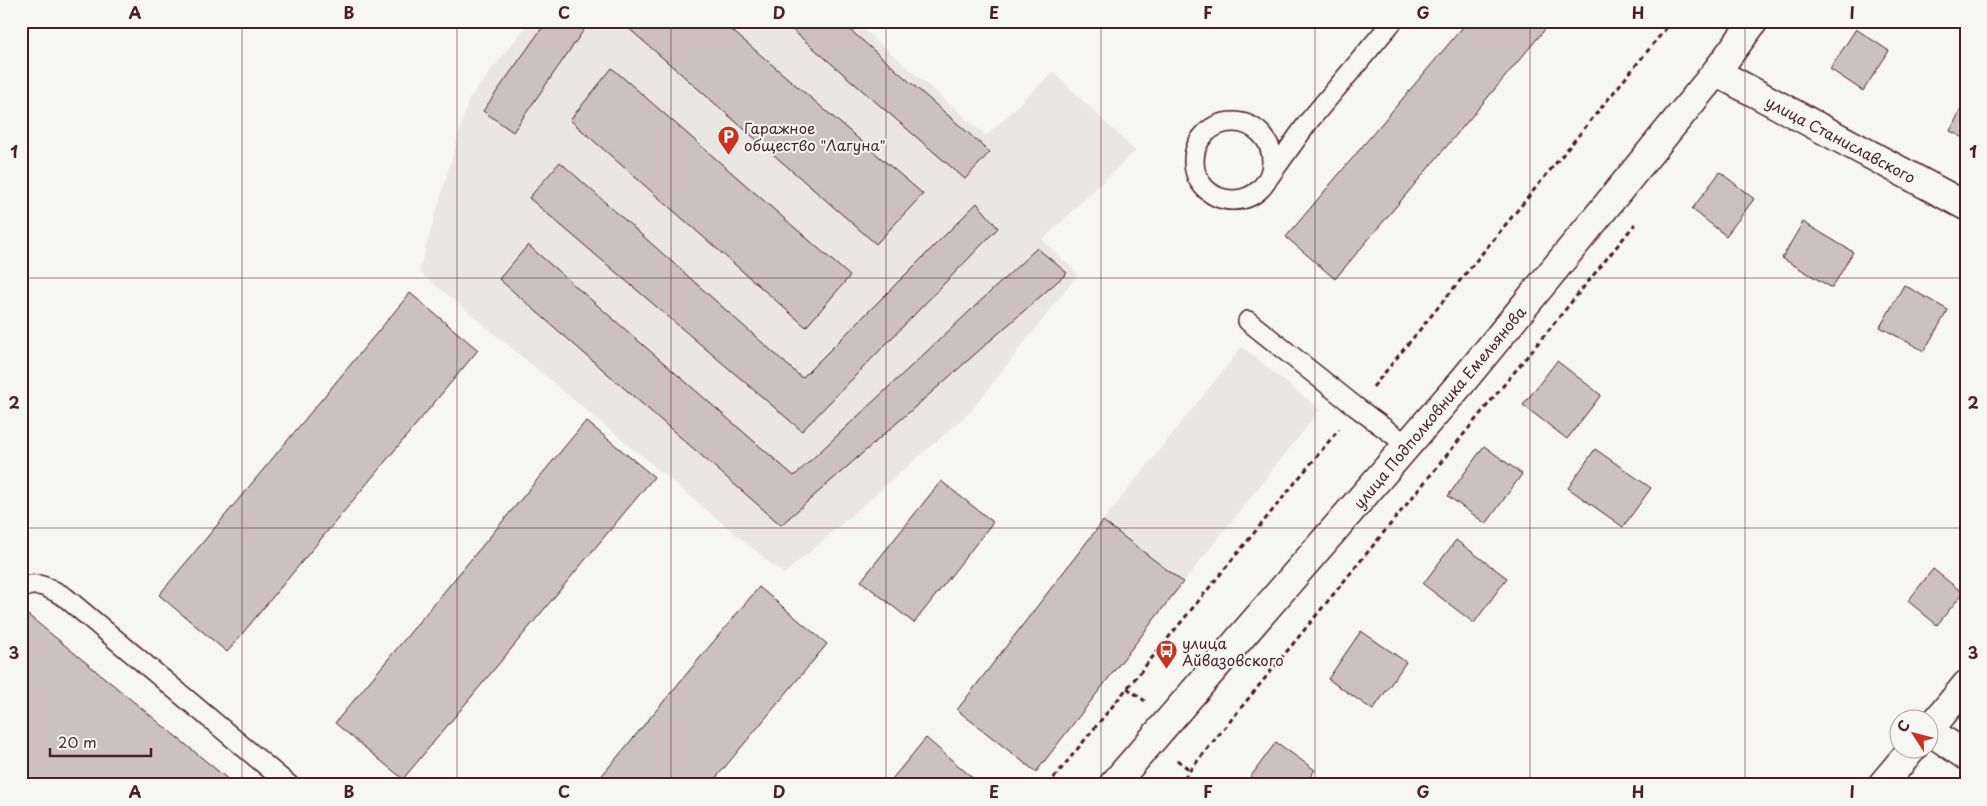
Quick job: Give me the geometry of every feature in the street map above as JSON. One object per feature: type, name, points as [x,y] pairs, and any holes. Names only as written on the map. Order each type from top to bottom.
[{"type":"main road","name":"улица Подполковника Емельянова","points":[[1114,785],[1462,382],[1716,72],[1754,21]]},
{"type":"main road","name":"улица Станиславского","points":[[1716,72],[1966,206]]},
{"type":"main road","points":[[1940,717],[1966,684]]},
{"type":"main road","points":[[1940,737],[1966,756]]},
{"type":"main road","points":[[1882,785],[1905,758]]},
{"type":"lane","points":[[1269,178],[1272,165],[1271,151],[1266,139],[1257,130],[1244,123],[1231,122],[1218,125],[1207,132],[1199,143],[1195,156],[1195,168],[1199,180],[1206,190],[1228,200],[1241,200],[1257,192],[1269,178],[1309,121],[1393,21]]},
{"type":"lane","points":[[1248,321],[1407,445]]},
{"type":"lane","points":[[21,589],[26,586],[44,585],[65,597],[289,785]]},
{"type":"path","points":[[1780,35],[1790,21]]},
{"type":"path","points":[[1178,785],[1640,218]]},
{"type":"shaded area","points":[[530,21],[854,21],[986,136],[1053,72],[1135,151],[1042,240],[1078,274],[971,411],[784,574],[419,271],[469,99]]},
{"type":"shaded area","points":[[1242,347],[1320,410],[1183,582],[1103,521]]},
{"type":"building","points":[[547,21],[590,21],[513,132],[483,111]]},
{"type":"building","points":[[630,21],[721,21],[923,194],[876,244],[626,26]]},
{"type":"building","points":[[782,21],[840,21],[990,152],[965,179]]},
{"type":"building","points":[[1468,21],[1552,21],[1335,279],[1286,237]]},
{"type":"building","points":[[1856,29],[1889,51],[1863,91],[1830,69]]},
{"type":"building","points":[[612,68],[850,276],[806,327],[570,120]]},
{"type":"building","points":[[1966,99],[1966,139],[1950,131]]},
{"type":"building","points":[[560,162],[802,378],[977,203],[998,228],[802,431],[529,198]]},
{"type":"building","points":[[1720,172],[1754,199],[1726,236],[1692,209]]},
{"type":"building","points":[[1803,222],[1853,252],[1832,288],[1782,258]]},
{"type":"building","points":[[528,245],[794,476],[1037,248],[1067,273],[781,525],[499,279]]},
{"type":"building","points":[[1904,285],[1948,310],[1924,351],[1880,327]]},
{"type":"building","points":[[410,293],[478,350],[227,652],[159,595]]},
{"type":"building","points":[[1557,361],[1601,395],[1567,439],[1523,405]]},
{"type":"building","points":[[586,421],[654,477],[403,779],[335,723]]},
{"type":"building","points":[[1484,446],[1522,474],[1486,524],[1448,496]]},
{"type":"building","points":[[1595,449],[1651,488],[1623,527],[1568,488]]},
{"type":"building","points":[[941,481],[993,522],[914,623],[861,581]]},
{"type":"building","points":[[1103,521],[1183,582],[1036,772],[957,710]]},
{"type":"building","points":[[1456,540],[1507,578],[1474,623],[1423,584]]},
{"type":"building","points":[[1933,569],[1963,593],[1937,625],[1908,601]]},
{"type":"building","points":[[759,587],[827,644],[710,785],[594,785]]},
{"type":"building","points":[[28,615],[235,785],[32,785],[21,776],[21,623]]},
{"type":"building","points":[[1361,631],[1406,662],[1373,710],[1328,679]]},
{"type":"building","points":[[926,738],[981,785],[887,785]]},
{"type":"building","points":[[1276,742],[1315,770],[1304,785],[1248,785],[1246,783]]},
{"type":"place","name":"Гаражное общество \"Лагуна\"","points":[[728,155]]},
{"type":"place","name":"улица Айвазовского","points":[[1166,670]]}]
